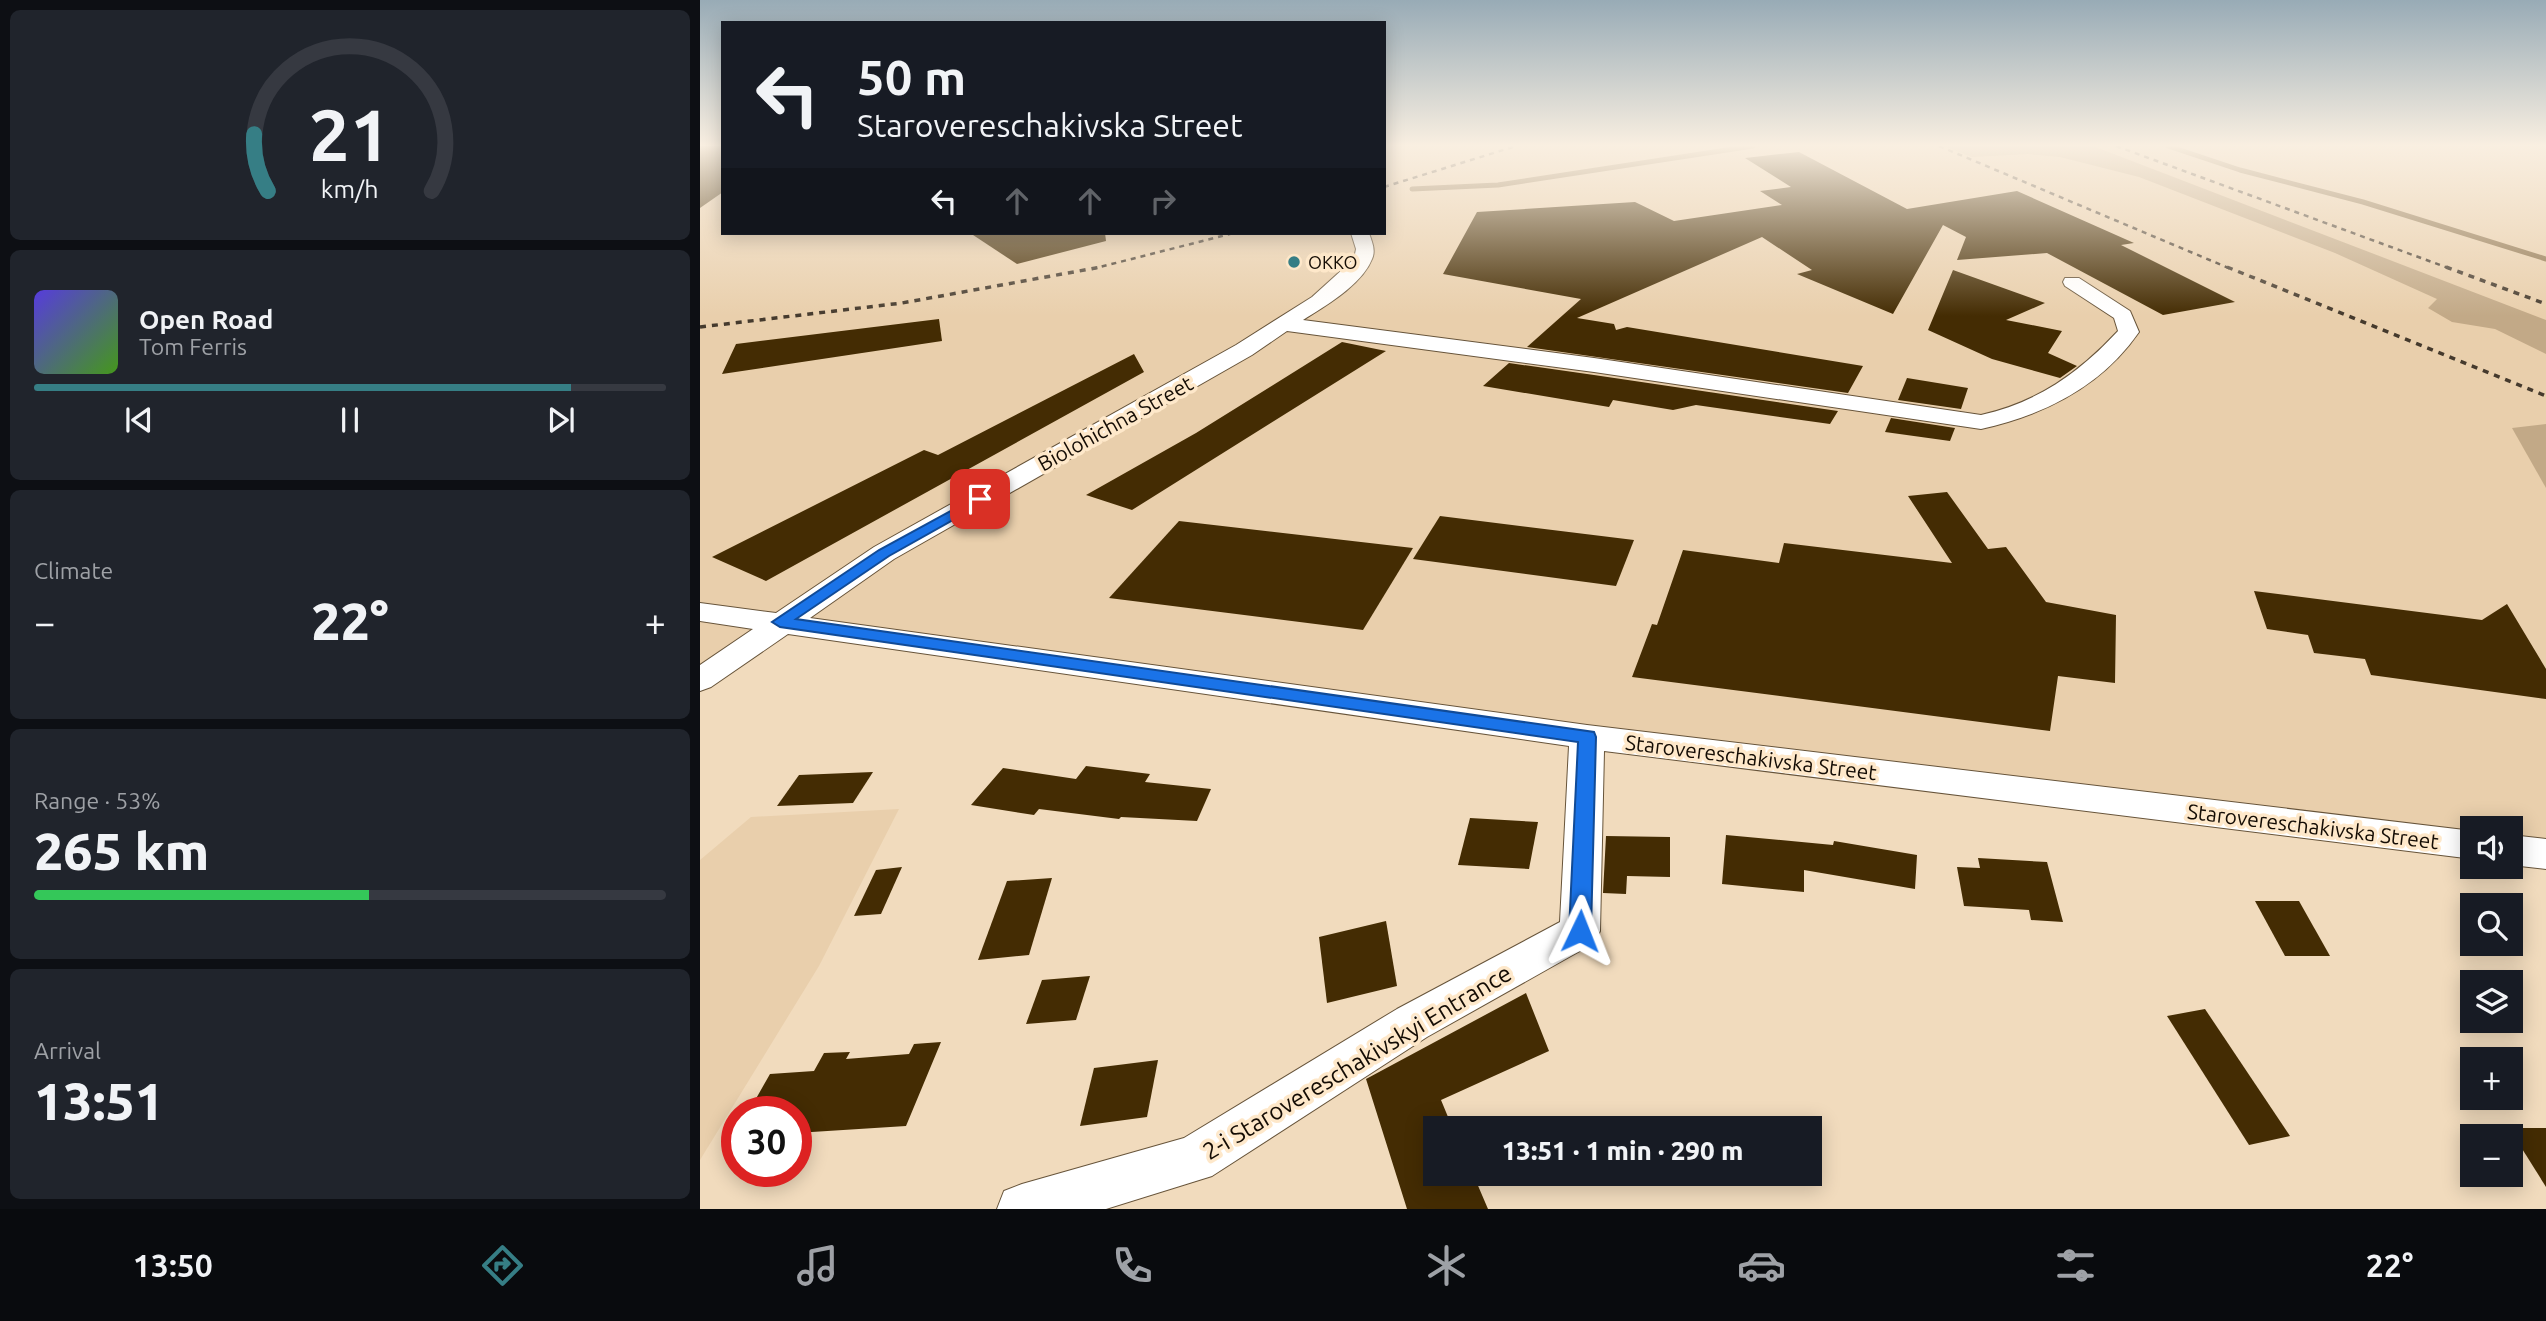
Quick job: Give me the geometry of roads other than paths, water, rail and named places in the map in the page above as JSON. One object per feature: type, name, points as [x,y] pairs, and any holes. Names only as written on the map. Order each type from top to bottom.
[{"type":"street","name":"Biolohichna Street","points":[[700,680],[780,622],[884,553],[1244,350],[1319,301],[1356,270],[1363,259],[1365,249],[1361,235]]},
{"type":"street","points":[[1283,324],[1594,365],[1981,422],[2019,415],[2061,394],[2094,371],[2129,332],[2123,315],[2073,282]]},
{"type":"street","name":"Starovereschakivska Street","points":[[700,612],[1587,737],[2460,843]]},
{"type":"street","name":"2-i Starovereschakivskyi Entrance","points":[[1023,1209],[1195,1159],[1412,1023],[1580,931],[1587,737]]},
{"type":"street","points":[[2523,851],[2546,854]]},
{"type":"waterway","points":[[2364,202],[2546,259]]},
{"type":"railway","points":[[2073,202],[2231,269]]},
{"type":"railway","points":[[2270,202],[2451,269]]},
{"type":"railway","points":[[1097,268],[1226,235]]},
{"type":"railway","points":[[2227,267],[2546,396]]},
{"type":"railway","points":[[2446,267],[2546,304]]},
{"type":"railway","points":[[700,327],[902,303],[1097,268]]},
{"type":"railway","points":[[1092,269],[1097,268]]},
{"type":"place","name":"OKKO","points":[[1294,262]]}]
